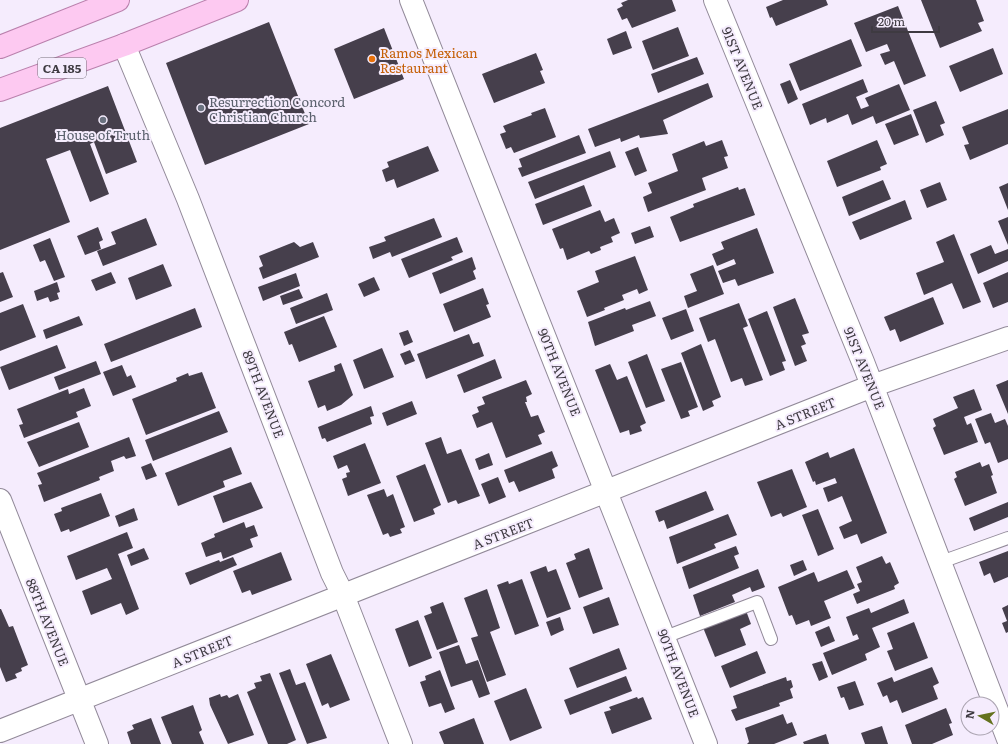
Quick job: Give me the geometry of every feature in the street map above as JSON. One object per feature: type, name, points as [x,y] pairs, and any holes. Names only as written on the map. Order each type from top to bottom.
[{"type":"main road","points":[[0,47],[118,0]]},
{"type":"main road","name":"CA 185","points":[[0,90],[124,45],[237,0]]},
{"type":"street","name":"90TH AVENUE","points":[[411,0],[608,491],[706,744]]},
{"type":"street","name":"91ST AVENUE","points":[[715,0],[872,386],[1008,739]]},
{"type":"street","name":"89TH AVENUE","points":[[124,45],[188,199],[332,573],[343,595],[401,744]]},
{"type":"street","name":"A STREET","points":[[0,731],[872,386],[1008,338]]},
{"type":"street","name":"88TH AVENUE","points":[[0,500],[96,744]]},
{"type":"lane","points":[[941,562],[1008,538]]},
{"type":"lane","points":[[665,637],[757,602],[771,639]]},
{"type":"building","points":[[628,0],[672,0],[676,11],[632,28],[627,18],[622,20],[617,9],[623,6],[621,3]]},
{"type":"building","points":[[783,0],[826,0],[828,5],[776,26],[772,17],[770,18],[766,7]]},
{"type":"building","points":[[921,0],[976,0],[984,21],[978,23],[982,31],[940,48]]},
{"type":"building","points":[[898,6],[926,76],[904,85],[894,61],[885,65],[880,54],[890,51],[887,44],[866,52],[854,23]]},
{"type":"building","points":[[269,22],[309,124],[205,165],[166,63]]},
{"type":"building","points":[[678,27],[689,56],[653,70],[642,41]]},
{"type":"building","points":[[384,28],[404,79],[354,99],[334,49]]},
{"type":"building","points":[[626,31],[632,48],[613,55],[607,39]]},
{"type":"building","points":[[851,39],[862,66],[800,91],[789,64]]},
{"type":"building","points":[[993,48],[1003,74],[960,92],[949,66]]},
{"type":"building","points":[[536,53],[543,70],[540,71],[545,83],[494,103],[482,74]]},
{"type":"building","points":[[697,57],[704,74],[658,93],[651,74]]},
{"type":"building","points":[[863,79],[868,92],[856,97],[861,109],[869,106],[865,98],[899,84],[910,110],[876,124],[873,116],[852,125],[848,114],[827,123],[826,118],[810,125],[802,104]]},
{"type":"building","points":[[790,80],[798,99],[788,104],[780,84]]},
{"type":"building","points":[[708,83],[713,97],[663,120],[668,134],[640,138],[639,135],[621,142],[620,138],[595,147],[588,129]]},
{"type":"building","points":[[108,86],[137,162],[106,174],[94,142],[90,144],[109,194],[90,202],[70,150],[46,159],[70,222],[0,250],[0,128]]},
{"type":"building","points":[[936,101],[945,123],[940,125],[944,135],[926,143],[913,110]]},
{"type":"building","points":[[545,108],[556,137],[514,153],[511,147],[506,149],[500,134],[506,132],[503,126],[532,115],[531,113]]},
{"type":"building","points":[[1008,109],[1008,144],[970,160],[964,145],[969,144],[962,127]]},
{"type":"building","points":[[911,114],[919,135],[894,145],[885,124]]},
{"type":"building","points":[[579,135],[586,153],[522,177],[518,168],[522,167],[519,159]]},
{"type":"building","points":[[722,140],[728,156],[724,157],[728,168],[702,178],[706,190],[648,212],[643,197],[652,193],[648,183],[678,171],[672,154],[704,141],[706,146]]},
{"type":"building","points":[[877,140],[887,164],[880,167],[881,170],[837,187],[827,161]]},
{"type":"building","points":[[428,146],[439,171],[397,188],[394,179],[386,182],[382,170],[389,167],[387,162]]},
{"type":"building","points":[[638,147],[647,171],[635,176],[625,152]]},
{"type":"building","points":[[610,151],[616,167],[535,199],[528,182]]},
{"type":"building","points":[[883,180],[891,199],[849,216],[842,197]]},
{"type":"building","points":[[940,182],[947,200],[927,208],[920,190]]},
{"type":"building","points":[[1008,183],[1008,210],[999,187]]},
{"type":"building","points":[[584,185],[592,206],[543,225],[535,204]]},
{"type":"building","points":[[738,187],[739,190],[745,188],[755,215],[680,242],[670,217],[694,207],[693,204]]},
{"type":"building","points":[[905,200],[912,219],[860,240],[852,222]]},
{"type":"building","points":[[600,210],[605,222],[614,218],[620,233],[611,237],[613,242],[600,247],[601,250],[591,254],[589,251],[567,260],[563,248],[560,249],[552,229]]},
{"type":"building","points":[[1008,217],[1008,245],[998,221]]},
{"type":"building","points":[[146,218],[157,245],[103,266],[97,251],[116,244],[111,232]]},
{"type":"building","points":[[434,218],[442,237],[392,257],[390,252],[373,259],[369,247],[386,241],[384,237]]},
{"type":"building","points":[[650,226],[654,237],[635,244],[631,233]]},
{"type":"building","points":[[98,227],[103,240],[99,242],[101,249],[85,255],[77,236]]},
{"type":"building","points":[[757,228],[774,273],[738,286],[735,279],[723,283],[718,271],[736,264],[734,259],[717,266],[712,254],[724,249],[721,242]]},
{"type":"building","points":[[954,234],[981,302],[963,309],[952,283],[924,295],[916,273],[944,262],[936,242]]},
{"type":"building","points":[[457,237],[463,252],[451,257],[453,260],[409,278],[401,259]]},
{"type":"building","points":[[50,238],[65,277],[54,281],[45,260],[40,262],[33,245]]},
{"type":"building","points":[[294,242],[300,247],[313,242],[319,257],[263,279],[259,268],[263,266],[259,256]]},
{"type":"building","points":[[991,245],[995,254],[1008,249],[1008,261],[978,274],[970,254]]},
{"type":"building","points":[[635,256],[648,290],[639,294],[637,289],[622,295],[624,300],[587,317],[577,291],[599,282],[595,271]]},
{"type":"building","points":[[472,257],[476,269],[473,271],[476,279],[440,294],[432,273]]},
{"type":"building","points":[[163,264],[172,286],[136,300],[128,278]]},
{"type":"building","points":[[713,265],[724,294],[688,308],[684,296],[697,291],[690,274]]},
{"type":"building","points":[[3,272],[13,297],[0,302],[0,273]]},
{"type":"building","points":[[111,272],[116,283],[96,291],[91,280]]},
{"type":"building","points":[[1008,272],[1008,302],[993,308],[983,283]]},
{"type":"building","points":[[296,273],[300,286],[263,301],[258,287]]},
{"type":"building","points":[[374,277],[380,290],[364,297],[358,284]]},
{"type":"building","points":[[57,282],[60,292],[57,293],[59,299],[50,302],[48,297],[37,301],[34,291]]},
{"type":"building","points":[[483,288],[489,304],[486,305],[491,317],[454,332],[443,304]]},
{"type":"building","points":[[299,289],[303,298],[283,305],[280,296]]},
{"type":"building","points":[[327,293],[333,310],[296,324],[290,308]]},
{"type":"building","points":[[933,297],[944,324],[900,342],[895,329],[890,331],[884,317]]},
{"type":"building","points":[[795,298],[809,333],[802,335],[806,344],[801,346],[807,361],[795,366],[773,307]]},
{"type":"building","points":[[650,301],[656,316],[632,325],[634,331],[595,346],[588,322],[625,308],[626,310]]},
{"type":"building","points":[[739,303],[748,326],[743,328],[763,380],[745,386],[742,378],[731,382],[715,339],[708,342],[699,318]]},
{"type":"building","points":[[23,304],[36,337],[0,351],[0,313]]},
{"type":"building","points":[[195,308],[202,327],[111,362],[104,344]]},
{"type":"building","points":[[686,309],[694,331],[671,340],[662,318]]},
{"type":"building","points":[[767,311],[786,361],[782,362],[785,370],[770,376],[748,319]]},
{"type":"building","points":[[79,316],[83,325],[46,339],[43,330]]},
{"type":"building","points":[[324,316],[337,347],[299,362],[292,344],[289,345],[284,332]]},
{"type":"building","points":[[408,330],[413,342],[404,346],[399,333]]},
{"type":"building","points":[[469,334],[473,344],[479,342],[484,356],[426,379],[417,354]]},
{"type":"building","points":[[701,344],[721,397],[712,401],[714,406],[703,411],[681,353]]},
{"type":"building","points":[[57,345],[66,368],[9,390],[0,367]]},
{"type":"building","points":[[382,348],[394,377],[364,389],[353,360]]},
{"type":"building","points":[[410,350],[415,361],[405,365],[400,354]]},
{"type":"building","points":[[647,354],[665,401],[646,408],[628,362]]},
{"type":"building","points":[[495,359],[502,378],[464,393],[457,375]]},
{"type":"building","points":[[96,361],[101,374],[59,390],[54,377]]},
{"type":"building","points":[[681,362],[698,407],[688,411],[690,416],[681,419],[661,369]]},
{"type":"building","points":[[341,363],[353,395],[341,405],[327,411],[325,405],[318,408],[308,381],[335,371],[334,366]]},
{"type":"building","points":[[610,364],[617,380],[627,376],[646,423],[640,426],[642,431],[630,435],[629,430],[620,433],[595,370]]},
{"type":"building","points":[[122,365],[127,377],[131,375],[136,387],[113,396],[103,372]]},
{"type":"building","points":[[202,372],[216,408],[146,435],[132,399],[177,381],[176,378],[188,373],[189,376]]},
{"type":"building","points":[[526,380],[532,394],[526,397],[527,402],[525,402],[531,417],[538,415],[545,432],[538,435],[542,444],[506,458],[492,422],[477,428],[472,415],[479,412],[477,407],[485,404],[482,397]]},
{"type":"building","points":[[1008,380],[1008,414],[996,385]]},
{"type":"building","points":[[84,388],[91,406],[76,412],[78,417],[24,438],[19,425],[23,424],[17,409],[68,389],[69,394]]},
{"type":"building","points":[[974,389],[982,410],[964,417],[967,425],[971,423],[978,442],[944,455],[933,428],[936,426],[933,419],[958,408],[953,397]]},
{"type":"building","points":[[412,401],[417,414],[387,426],[382,413]]},
{"type":"building","points":[[371,406],[374,416],[370,417],[372,424],[327,442],[325,438],[322,439],[318,427]]},
{"type":"building","points":[[219,411],[228,432],[153,461],[145,440]]},
{"type":"building","points":[[991,413],[995,423],[1005,419],[1008,426],[1008,459],[998,463],[990,442],[985,444],[975,419]]},
{"type":"building","points":[[79,422],[89,447],[39,467],[27,442]]},
{"type":"building","points":[[129,437],[136,456],[126,459],[124,456],[111,461],[114,471],[99,477],[100,480],[44,502],[38,485],[42,484],[37,473]]},
{"type":"building","points":[[441,437],[447,454],[461,449],[480,496],[458,504],[456,500],[448,503],[425,443]]},
{"type":"building","points":[[365,443],[381,483],[348,496],[342,479],[347,477],[346,473],[350,472],[347,465],[338,469],[333,456]]},
{"type":"building","points":[[231,447],[242,474],[223,481],[225,487],[178,506],[165,473]]},
{"type":"building","points":[[854,448],[887,533],[861,544],[857,534],[844,539],[839,527],[852,521],[842,496],[828,502],[823,488],[837,483],[835,478],[816,485],[815,481],[813,482],[805,462],[828,452],[830,458]]},
{"type":"building","points":[[552,451],[558,466],[552,469],[555,478],[519,492],[514,481],[509,483],[504,470]]},
{"type":"building","points":[[489,453],[493,465],[479,470],[475,459]]},
{"type":"building","points":[[980,462],[982,467],[989,464],[993,475],[991,476],[997,493],[965,506],[954,479],[957,477],[955,472]]},
{"type":"building","points":[[151,463],[157,476],[146,480],[141,467]]},
{"type":"building","points":[[425,464],[441,505],[433,509],[435,514],[414,522],[396,476]]},
{"type":"building","points":[[792,469],[807,507],[783,517],[781,513],[771,517],[757,482]]},
{"type":"building","points":[[498,477],[506,497],[489,504],[481,484]]},
{"type":"building","points":[[251,482],[263,508],[223,523],[213,496]]},
{"type":"building","points":[[384,489],[387,497],[393,494],[405,527],[400,529],[402,533],[390,537],[388,533],[383,535],[367,495]]},
{"type":"building","points":[[706,491],[714,510],[667,529],[664,520],[659,522],[655,511]]},
{"type":"building","points":[[101,493],[110,516],[70,532],[69,529],[61,532],[54,514],[62,511],[61,508]]},
{"type":"building","points":[[1008,502],[1008,517],[974,531],[969,518]]},
{"type":"building","points":[[134,508],[138,520],[119,527],[115,516]]},
{"type":"building","points":[[818,509],[834,549],[818,556],[802,515]]},
{"type":"building","points":[[728,514],[737,535],[714,544],[716,548],[677,564],[669,537]]},
{"type":"building","points":[[244,522],[246,528],[254,525],[258,536],[250,539],[253,547],[223,559],[221,552],[206,557],[201,543],[215,537],[214,534]]},
{"type":"building","points":[[127,532],[133,548],[118,554],[139,609],[126,615],[121,603],[91,615],[82,591],[112,579],[107,568],[76,580],[67,556]]},
{"type":"building","points":[[736,546],[739,554],[734,556],[739,568],[689,589],[682,567]]},
{"type":"building","points":[[144,548],[149,559],[131,566],[127,555]]},
{"type":"building","points":[[589,548],[603,589],[579,598],[566,563],[576,559],[574,554]]},
{"type":"building","points":[[1008,551],[1008,577],[994,583],[990,573],[984,576],[979,562]]},
{"type":"building","points":[[281,552],[292,580],[252,595],[250,590],[242,593],[233,571]]},
{"type":"building","points":[[882,556],[886,564],[890,562],[899,583],[894,586],[895,589],[857,604],[853,594],[860,591],[857,584],[862,582],[856,567]]},
{"type":"building","points":[[233,557],[237,565],[190,585],[185,573],[219,560],[220,562]]},
{"type":"building","points":[[803,560],[807,570],[794,576],[790,565]]},
{"type":"building","points":[[546,566],[548,572],[556,569],[571,609],[547,618],[530,572]]},
{"type":"building","points":[[758,569],[765,587],[752,592],[750,587],[732,595],[735,602],[700,616],[693,595]]},
{"type":"building","points":[[847,570],[855,588],[824,601],[831,618],[811,626],[809,620],[796,625],[792,615],[789,616],[778,587],[814,572],[818,582]]},
{"type":"building","points":[[522,579],[539,626],[515,635],[497,585],[508,581],[509,584]]},
{"type":"building","points":[[487,589],[500,628],[490,632],[506,675],[487,682],[471,638],[478,636],[464,598]]},
{"type":"building","points":[[609,597],[619,625],[593,634],[583,607]]},
{"type":"building","points":[[904,599],[909,613],[872,628],[880,647],[865,654],[867,660],[832,675],[823,653],[859,639],[857,634],[853,636],[846,617],[869,608],[871,613]]},
{"type":"building","points":[[443,602],[458,642],[437,650],[424,616],[432,613],[430,607]]},
{"type":"building","points":[[1008,605],[1008,632],[1006,633],[1002,623],[1007,621],[1002,608]]},
{"type":"building","points":[[745,608],[751,624],[740,629],[746,645],[715,657],[702,625]]},
{"type":"building","points":[[0,609],[9,627],[13,626],[28,665],[21,668],[22,671],[15,674],[17,678],[6,682],[0,667]]},
{"type":"building","points":[[560,617],[564,630],[551,636],[546,622]]},
{"type":"building","points":[[418,620],[432,658],[409,667],[395,629]]},
{"type":"building","points":[[914,622],[928,658],[895,671],[887,651],[893,649],[887,633]]},
{"type":"building","points":[[829,626],[835,641],[821,647],[815,632]]},
{"type":"building","points":[[459,645],[466,664],[478,660],[490,694],[479,698],[472,680],[451,687],[439,652]]},
{"type":"building","points":[[619,648],[627,669],[577,688],[569,668]]},
{"type":"building","points":[[757,651],[766,673],[730,688],[721,666]]},
{"type":"building","points":[[331,654],[350,700],[330,708],[328,703],[322,706],[306,664]]},
{"type":"building","points":[[822,661],[828,677],[819,681],[812,664]]},
{"type":"building","points":[[932,667],[939,683],[933,686],[938,699],[902,713],[897,700],[890,703],[887,695],[883,697],[877,683],[892,677],[894,682]]},
{"type":"building","points":[[290,669],[296,685],[305,682],[327,738],[307,744],[279,673]]},
{"type":"building","points":[[440,670],[455,709],[445,713],[441,703],[429,707],[420,682],[426,680],[425,676]]},
{"type":"building","points":[[270,673],[296,740],[287,744],[268,744],[247,692],[256,688],[254,683],[262,681],[260,676]]},
{"type":"building","points":[[626,676],[632,691],[570,715],[564,700]]},
{"type":"building","points":[[786,677],[787,681],[791,680],[793,687],[790,689],[793,698],[779,703],[780,706],[736,721],[731,710],[737,708],[733,696]]},
{"type":"building","points":[[855,681],[864,705],[849,710],[844,697],[841,698],[837,687]]},
{"type":"building","points":[[526,688],[542,728],[510,741],[494,701]]},
{"type":"building","points":[[220,694],[221,697],[227,695],[229,698],[238,694],[254,735],[228,744],[210,705],[209,698]]},
{"type":"building","points":[[637,697],[638,699],[643,697],[652,719],[612,734],[604,712],[611,710],[609,707]]},
{"type":"building","points":[[193,705],[202,730],[199,732],[204,744],[172,744],[161,717]]},
{"type":"building","points":[[946,708],[952,723],[949,724],[953,735],[932,744],[912,744],[905,725]]},
{"type":"building","points":[[783,714],[787,724],[792,722],[797,735],[774,744],[747,744],[749,742],[745,728]]},
{"type":"building","points":[[151,718],[161,744],[131,744],[127,732],[134,729],[132,725]]},
{"type":"building","points":[[474,718],[484,744],[444,744],[439,732]]},
{"type":"building","points":[[882,726],[888,744],[865,744],[861,733]]},
{"type":"building","points":[[826,734],[829,744],[804,744],[803,742]]},
{"type":"place","name":"Ramos Mexican Restaurant","points":[[372,59]]},
{"type":"place","name":"Resurrection Concord Christian Church","points":[[201,108]]},
{"type":"place","name":"House of Truth","points":[[103,120]]}]
